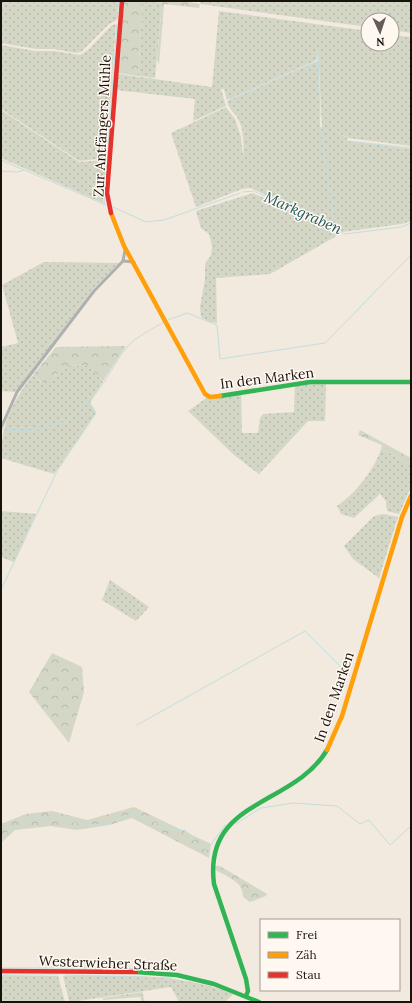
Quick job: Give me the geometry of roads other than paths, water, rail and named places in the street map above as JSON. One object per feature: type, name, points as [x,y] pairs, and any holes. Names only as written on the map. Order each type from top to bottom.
[{"type":"street","name":"Zur Antfängers Mühle","points":[[122,1],[107,193],[110,210],[125,250]]},
{"type":"street","points":[[1,428],[17,392],[94,291],[122,261],[125,250]]},
{"type":"street","name":"In den Marken","points":[[125,250],[134,262],[207,396],[210,397],[310,382],[411,382]]},
{"type":"street","points":[[122,261],[134,262]]},
{"type":"street","name":"In den Marken","points":[[246,996],[248,991],[246,979],[214,884],[212,868],[214,852],[218,841],[230,823],[310,771],[329,748],[342,716],[402,517],[411,496]]},
{"type":"street","name":"Westerwieher Straße","points":[[1,971],[123,972],[177,975],[214,984],[259,1002]]},
{"type":"waterway","points":[[117,19],[119,1]]},
{"type":"waterway","points":[[104,204],[117,25]]},
{"type":"waterway","points":[[318,51],[320,117]]},
{"type":"waterway","points":[[230,99],[315,62]]},
{"type":"waterway","points":[[321,128],[335,229]]},
{"type":"waterway","points":[[348,141],[411,148]]},
{"type":"waterway","name":"Markgraben","points":[[1,160],[106,205]]},
{"type":"waterway","points":[[1,171],[17,172],[24,170]]},
{"type":"waterway","name":"Markgraben","points":[[243,192],[254,191],[345,234],[401,227],[411,223]]},
{"type":"waterway","name":"Markgraben","points":[[113,207],[146,222],[164,220],[240,193]]},
{"type":"waterway","points":[[168,320],[187,313],[217,325],[220,359],[325,343],[411,255]]},
{"type":"waterway","points":[[3,430],[35,430],[49,427],[73,416],[94,396],[128,346],[140,336],[164,322]]},
{"type":"waterway","points":[[1,590],[57,471],[96,413],[90,403]]},
{"type":"waterway","points":[[137,725],[305,631],[350,676]]},
{"type":"waterway","points":[[236,824],[261,808],[293,803],[337,806],[360,824],[369,820],[390,845],[411,826]]},
{"type":"waterway","points":[[1,836],[31,819],[48,817],[88,825],[108,824],[119,817],[135,814],[176,831],[185,830],[198,845],[207,850],[225,825]]},
{"type":"waterway","points":[[1,968],[123,968],[173,971]]},
{"type":"waterway","points":[[1,974],[57,974]]},
{"type":"waterway","points":[[65,975],[171,978]]}]
